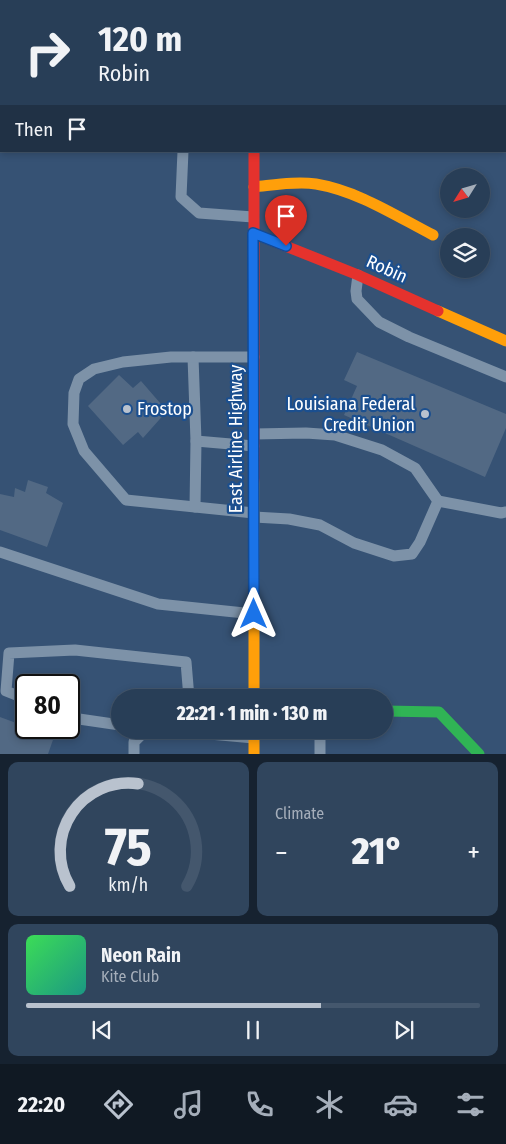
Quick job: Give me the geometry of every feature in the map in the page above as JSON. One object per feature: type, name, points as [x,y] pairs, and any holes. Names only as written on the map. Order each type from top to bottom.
[{"type":"main road","name":"East Airline Highway","points":[[254,152],[254,689]]},
{"type":"main road","points":[[254,187],[315,184],[350,194],[433,235]]},
{"type":"main road","name":"Robin","points":[[253,233],[358,275],[506,341]]},
{"type":"main road","points":[[393,710],[439,712],[479,754]]},
{"type":"main road","points":[[254,739],[254,754]]},
{"type":"lane","points":[[183,152],[181,197],[199,213],[253,216]]},
{"type":"lane","points":[[358,275],[357,299],[379,322],[409,337],[506,377]]},
{"type":"lane","points":[[254,357],[171,357],[123,362],[94,369],[79,380],[74,393],[73,424],[84,451],[126,500],[289,519],[320,525],[354,543],[394,556],[412,554],[420,542],[438,501]]},
{"type":"lane","points":[[193,357],[196,441],[195,507]]},
{"type":"lane","points":[[196,441],[254,440],[306,433],[335,435],[382,450],[415,468],[438,501],[501,513],[506,512]]},
{"type":"lane","points":[[0,552],[158,604],[254,614]]},
{"type":"lane","points":[[15,695],[6,691],[9,653],[74,650],[186,662],[188,689]]},
{"type":"lane","points":[[80,719],[111,724]]},
{"type":"lane","points":[[134,754],[134,742],[137,739]]},
{"type":"lane","points":[[320,739],[320,754]]},
{"type":"building","name":"Louisiana Federal Credit Union","points":[[357,352],[506,414],[506,428],[485,477],[344,415],[357,386],[344,380]]},
{"type":"building","name":"Frostop","points":[[119,375],[133,388],[141,381],[167,411],[143,438],[138,432],[123,445],[88,406]]},
{"type":"building","points":[[28,480],[48,487],[46,493],[63,503],[47,547],[0,530],[0,494],[14,497],[15,488],[25,492]]},
{"type":"building","points":[[0,717],[15,723],[15,739],[53,739],[48,754],[0,754]]},
{"type":"traffic: fast","points":[[393,711],[439,712],[479,754]]},
{"type":"traffic: slow","points":[[254,187],[301,183],[332,187],[362,198],[433,235]]},
{"type":"traffic: slow","points":[[438,311],[506,341]]},
{"type":"traffic: slow","points":[[254,481],[254,689]]},
{"type":"traffic: slow","points":[[254,739],[254,754]]},
{"type":"traffic: jam","points":[[254,152],[254,481]]},
{"type":"traffic: jam","points":[[253,233],[358,275],[438,311]]},
{"type":"place","name":"Frostop","points":[[127,409]]},
{"type":"place","name":"Louisiana Federal Credit Union","points":[[425,414]]},
{"type":"route","points":[[254,614],[253,233],[286,246]]}]
